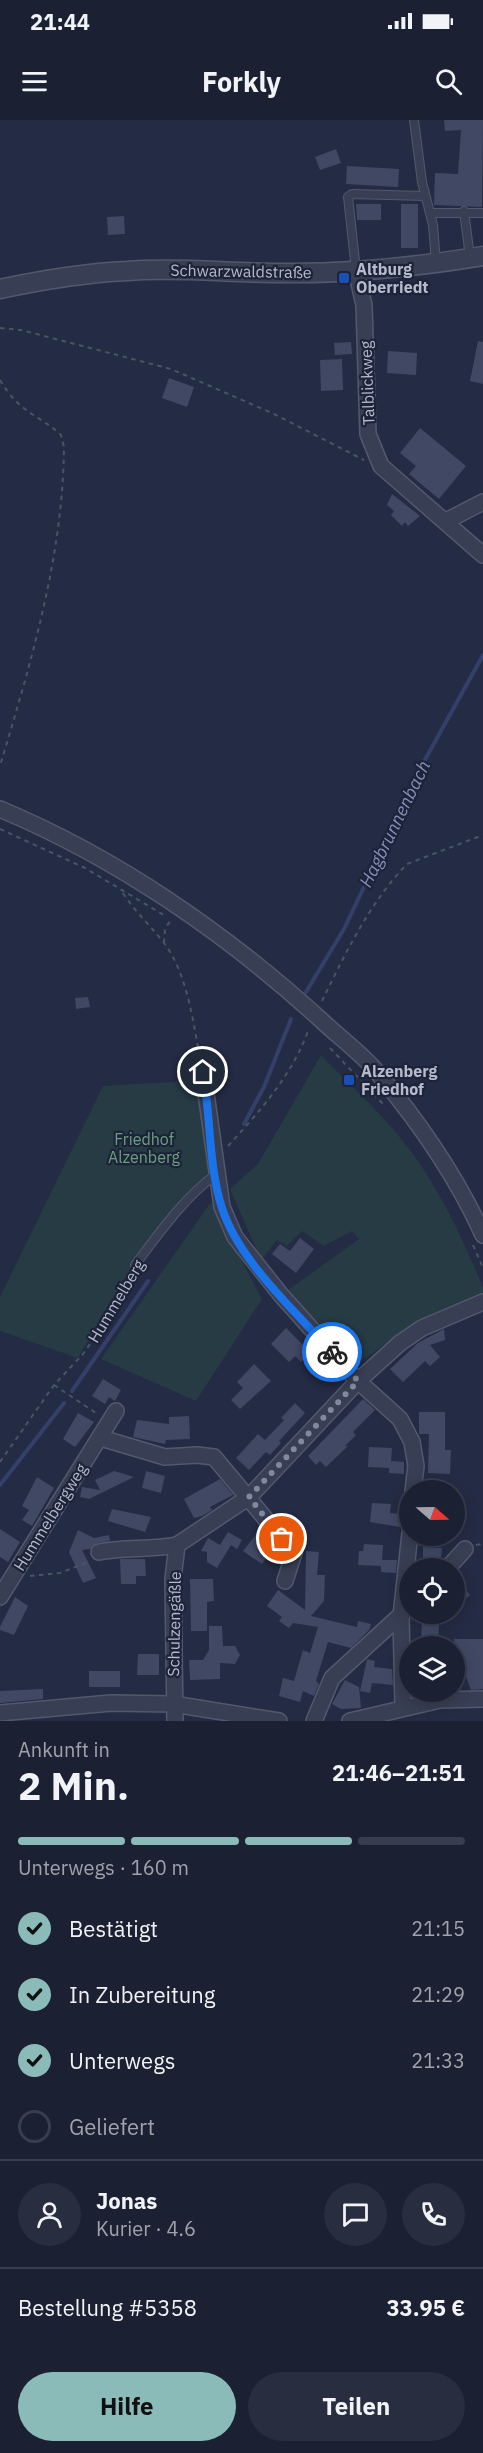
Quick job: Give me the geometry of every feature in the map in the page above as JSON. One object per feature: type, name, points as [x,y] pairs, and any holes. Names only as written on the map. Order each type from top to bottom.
[{"type":"street","name":"Schwarzwaldstraße","points":[[0,289],[50,279],[127,270],[278,273],[356,270],[476,257]]},
{"type":"street","name":"Talblickweg","points":[[356,270],[364,305],[368,434],[381,466],[483,555]]},
{"type":"street","points":[[446,521],[483,502]]},
{"type":"street","points":[[0,809],[40,826],[170,903],[232,946],[312,1021],[376,1070],[445,1161],[467,1199],[476,1235]]},
{"type":"street","points":[[203,1072],[222,1207],[236,1238],[281,1295],[358,1381],[400,1419],[412,1442],[416,1466],[415,1480]]},
{"type":"street","name":"Schulzengäßle","points":[[99,1552],[122,1547],[152,1550],[177,1545],[249,1497],[358,1381],[400,1343],[422,1328],[483,1302]]},
{"type":"street","name":"Hummelbergweg","points":[[0,1597],[113,1416]]},
{"type":"street","points":[[101,1438],[165,1457],[197,1455],[214,1457],[294,1553],[285,1581]]},
{"type":"street","name":"Schulzengäßle","points":[[175,1721],[173,1579],[177,1545]]},
{"type":"street","points":[[457,1558],[465,1550]]},
{"type":"street","points":[[314,1721],[332,1678],[399,1617]]},
{"type":"street","points":[[403,1707],[405,1624]]},
{"type":"street","points":[[350,1721],[440,1700],[483,1699]]},
{"type":"street","points":[[0,1713],[111,1703],[173,1704],[279,1721]]},
{"type":"lane","points":[[414,120],[425,196],[431,213],[436,263]]},
{"type":"lane","points":[[356,270],[348,197],[352,194],[425,196]]},
{"type":"lane","points":[[431,213],[464,211],[483,213]]},
{"type":"lane","points":[[464,211],[476,257]]},
{"type":"lane","name":"Hummelberg","points":[[135,1265],[171,1218],[215,1167]]},
{"type":"path","points":[[0,328],[32,333],[171,369],[274,414],[345,452],[381,466]]},
{"type":"path","points":[[0,381],[8,394],[24,410],[61,435],[64,447],[54,562],[24,685],[0,766]]},
{"type":"path","points":[[0,829],[85,868],[171,920],[165,929],[164,943]]},
{"type":"path","points":[[215,1167],[278,1086],[303,1044],[312,1021],[371,911],[398,874],[407,864],[483,835]]},
{"type":"path","points":[[121,890],[139,917],[164,943],[176,963],[194,1027],[203,1072]]},
{"type":"path","points":[[312,1021],[316,1034]]},
{"type":"path","points":[[323,1041],[389,1110]]},
{"type":"path","points":[[476,1235],[483,1268]]},
{"type":"path","name":"Hummelberg","points":[[0,1462],[54,1386],[83,1354],[109,1317],[135,1265]]},
{"type":"path","points":[[54,1386],[113,1416]]},
{"type":"path","points":[[12,1578],[60,1573],[88,1562],[99,1552]]},
{"type":"green space","points":[[321,1055],[379,1114],[412,1152],[446,1208],[483,1287],[483,1296],[404,1330],[355,1366],[284,1293],[359,1239],[352,1231],[324,1246],[302,1231],[287,1246],[277,1240],[261,1260],[230,1189],[258,1164]]},
{"type":"green space","name":"Friedhof Alzenberg","points":[[204,1080],[211,1171],[171,1213],[137,1259],[78,1358],[0,1331],[0,1297],[103,1086]]},
{"type":"green space","points":[[211,1202],[262,1299],[196,1401],[101,1359]]},
{"type":"building","points":[[444,120],[483,120],[482,207],[434,205],[435,173],[458,174],[461,130],[445,131]]},
{"type":"building","points":[[336,149],[341,163],[320,170],[315,157]]},
{"type":"building","points":[[347,166],[399,169],[398,187],[346,184]]},
{"type":"building","points":[[356,204],[381,204],[381,220],[357,220]]},
{"type":"building","points":[[401,204],[418,204],[418,248],[401,248]]},
{"type":"building","points":[[124,216],[125,234],[108,235],[107,217]]},
{"type":"building","points":[[478,341],[483,342],[483,384],[470,381]]},
{"type":"building","points":[[351,342],[352,354],[335,355],[334,343]]},
{"type":"building","points":[[388,351],[417,353],[416,375],[387,373]]},
{"type":"building","points":[[342,359],[343,390],[321,391],[320,360]]},
{"type":"building","points":[[169,378],[194,387],[187,407],[162,398]]},
{"type":"building","points":[[420,428],[466,466],[439,499],[409,474],[416,466],[400,453]]},
{"type":"building","points":[[392,494],[420,516],[408,526],[405,522],[402,526],[391,515],[394,511],[387,505]]},
{"type":"building","points":[[88,997],[90,1007],[76,1009],[75,998]]},
{"type":"building","points":[[300,1238],[314,1249],[296,1273],[272,1254],[280,1244],[290,1251]]},
{"type":"building","points":[[286,1328],[310,1352],[301,1362],[295,1356],[289,1362],[271,1344]]},
{"type":"building","points":[[444,1329],[445,1340],[430,1345],[440,1357],[430,1366],[425,1361],[403,1382],[390,1369],[418,1343]]},
{"type":"building","points":[[254,1364],[271,1381],[240,1409],[231,1400],[243,1388],[237,1382]]},
{"type":"building","points":[[103,1379],[121,1390],[115,1401],[109,1397],[105,1404],[92,1396]]},
{"type":"building","points":[[363,1399],[375,1410],[353,1432],[356,1435],[345,1446],[348,1446],[326,1467],[320,1461],[316,1465],[308,1456]]},
{"type":"building","points":[[295,1403],[305,1413],[279,1441],[281,1443],[270,1455],[266,1452],[249,1470],[236,1458],[258,1434],[265,1440],[284,1420],[281,1418]]},
{"type":"building","points":[[419,1412],[445,1412],[445,1450],[451,1450],[450,1474],[428,1473],[429,1434],[419,1434]]},
{"type":"building","points":[[78,1413],[94,1422],[75,1447],[63,1439]]},
{"type":"building","points":[[189,1416],[190,1439],[166,1440],[165,1444],[133,1437],[137,1420],[169,1424],[169,1417]]},
{"type":"building","points":[[369,1447],[392,1448],[391,1461],[404,1462],[404,1474],[389,1473],[389,1468],[368,1467]]},
{"type":"building","points":[[114,1471],[134,1477],[89,1499],[80,1497],[82,1487],[100,1490],[95,1480]]},
{"type":"building","points":[[146,1471],[165,1476],[161,1493],[142,1488]]},
{"type":"building","points":[[37,1477],[54,1488],[32,1526],[22,1520],[29,1510],[22,1506]]},
{"type":"building","points":[[220,1479],[233,1495],[210,1507],[212,1510],[202,1516],[194,1518],[184,1499]]},
{"type":"building","points":[[372,1503],[391,1504],[390,1513],[399,1514],[399,1527],[370,1522]]},
{"type":"building","points":[[112,1509],[151,1517],[145,1532],[108,1521]]},
{"type":"building","points":[[0,1529],[20,1542],[8,1562],[0,1557]]},
{"type":"building","points":[[78,1530],[94,1538],[109,1535],[110,1541],[97,1543],[90,1549],[82,1550],[96,1578],[83,1583],[69,1552]]},
{"type":"building","points":[[228,1532],[242,1540],[237,1549],[231,1545],[217,1568],[207,1562],[207,1552],[201,1551],[208,1538],[220,1545]]},
{"type":"building","points":[[258,1532],[275,1545],[262,1564],[243,1551]]},
{"type":"building","points":[[364,1544],[383,1545],[382,1560],[397,1560],[396,1573],[381,1572],[381,1566],[358,1565],[359,1551],[363,1551]]},
{"type":"building","points":[[423,1547],[442,1548],[441,1558],[423,1558]]},
{"type":"building","points":[[306,1551],[319,1552],[317,1575],[325,1575],[324,1601],[311,1616],[357,1627],[358,1621],[371,1624],[369,1630],[351,1648],[328,1642],[316,1681],[319,1684],[314,1696],[303,1691],[300,1702],[279,1696],[283,1678],[294,1681],[303,1650],[310,1653],[318,1627],[293,1623],[289,1628],[279,1621],[282,1617],[267,1606],[278,1590],[305,1610]]},
{"type":"building","points":[[120,1559],[145,1559],[146,1576],[136,1576],[136,1584],[121,1584]]},
{"type":"building","points":[[190,1579],[213,1579],[214,1601],[207,1602],[207,1631],[191,1631]]},
{"type":"building","points":[[465,1589],[470,1595],[465,1599]]},
{"type":"building","points":[[15,1597],[28,1606],[14,1635],[0,1630],[0,1627]]},
{"type":"building","points":[[422,1624],[439,1624],[438,1636],[421,1636]]},
{"type":"building","points":[[209,1626],[222,1626],[223,1646],[235,1646],[240,1655],[235,1664],[220,1663],[220,1679],[190,1680],[189,1660],[203,1660],[209,1650]]},
{"type":"building","points":[[465,1639],[483,1639],[483,1689],[471,1690],[465,1674]]},
{"type":"building","points":[[138,1654],[159,1654],[159,1675],[137,1675]]},
{"type":"building","points":[[367,1659],[375,1661],[374,1667],[392,1669],[393,1685],[372,1683],[370,1693],[360,1691]]},
{"type":"building","points":[[89,1671],[120,1671],[120,1687],[89,1687]]},
{"type":"building","points":[[345,1680],[359,1687],[361,1708],[341,1709],[332,1704]]},
{"type":"building","points":[[43,1689],[43,1699],[0,1703],[0,1691]]},
{"type":"waterway","name":"Hagbrunnenbach","points":[[306,992],[344,929],[421,767],[483,655]]},
{"type":"waterway","name":"Hagbrunnenbach","points":[[244,1124],[264,1087],[291,1019]]},
{"type":"waterway","name":"Hagbrunnenbach","points":[[72,1391],[148,1281]]},
{"type":"waterway","name":"Hagbrunnenbach","points":[[0,1485],[64,1403]]},
{"type":"way so far","points":[[282,1539],[249,1497],[358,1381],[332,1352]]},
{"type":"place","name":"Altburg Oberriedt","points":[[344,278]]},
{"type":"place","name":"Alzenberg Friedhof","points":[[349,1080]]},
{"type":"route","points":[[203,1072],[213,1161],[222,1207],[236,1238],[281,1295],[332,1352]]}]
